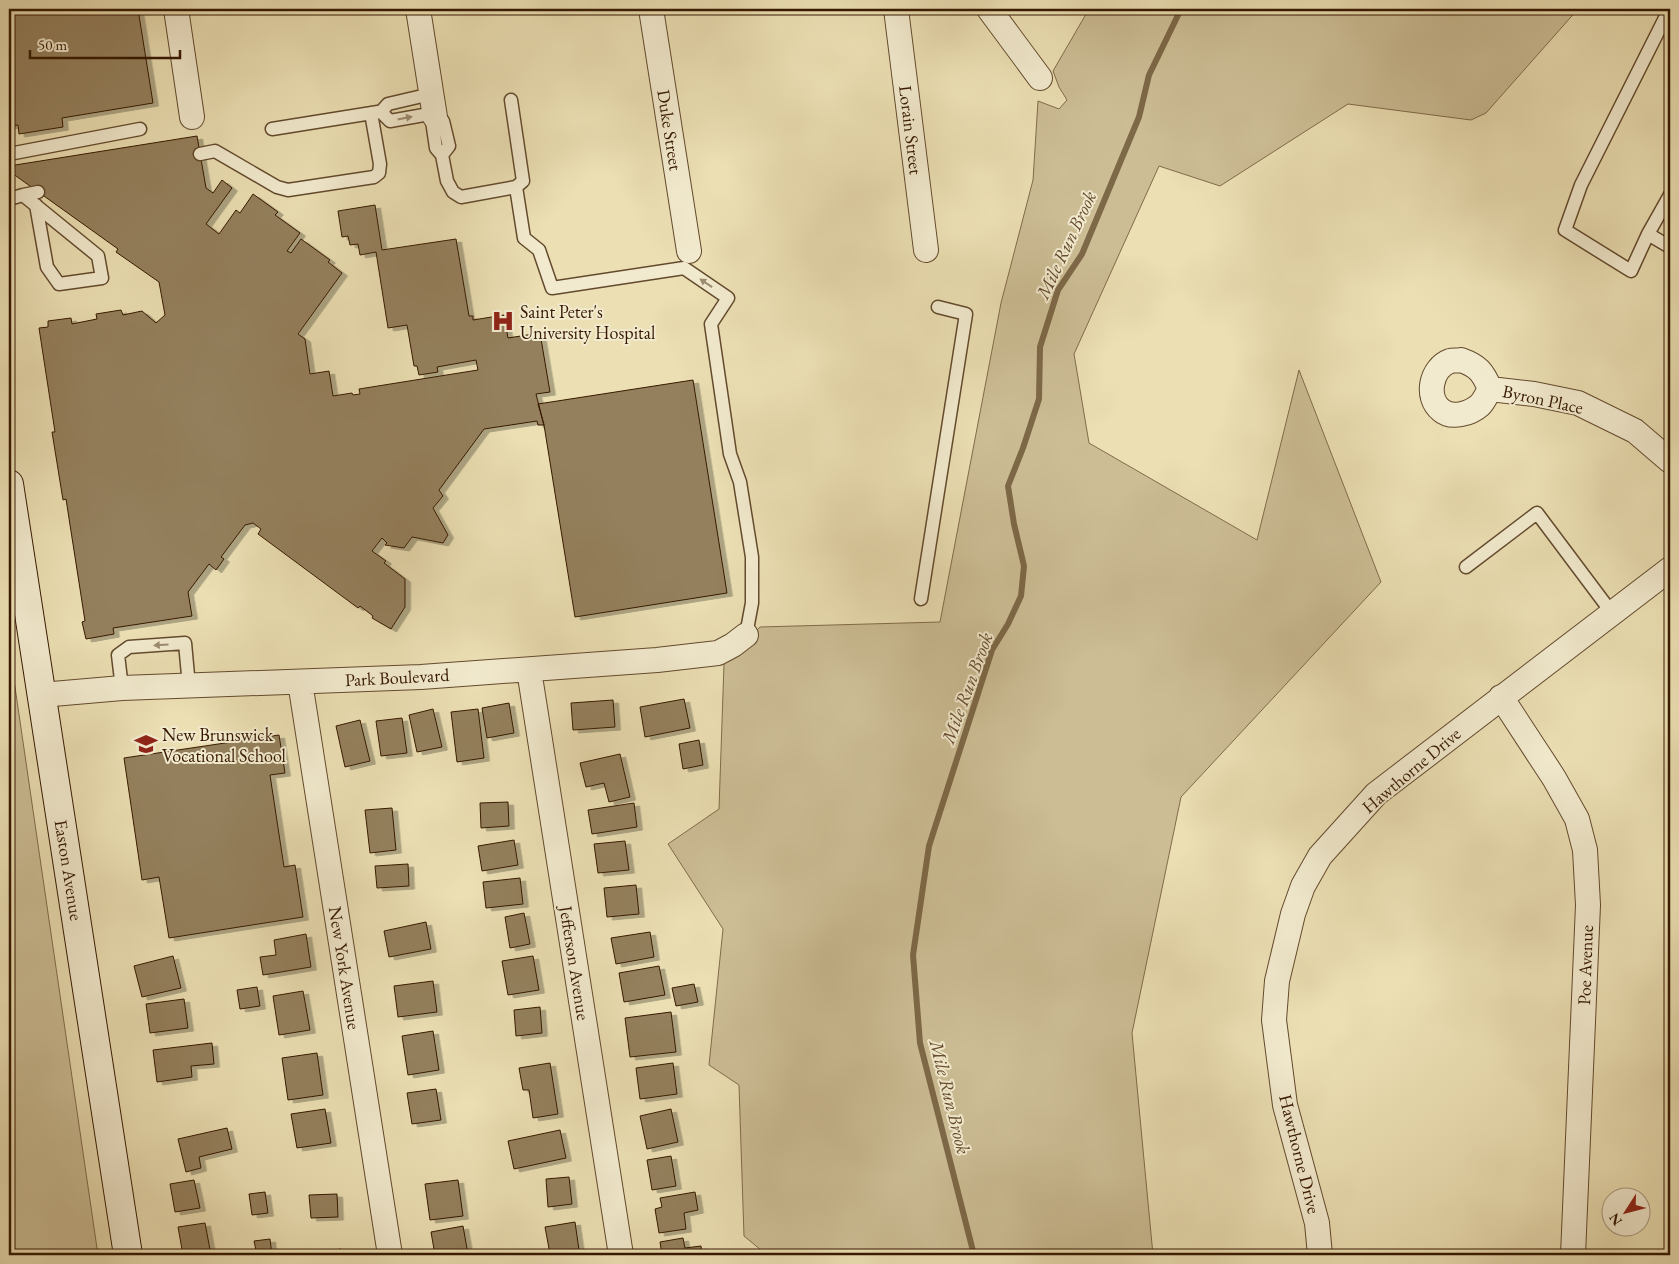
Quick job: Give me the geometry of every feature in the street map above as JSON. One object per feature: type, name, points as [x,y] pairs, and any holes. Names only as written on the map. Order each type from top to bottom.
[{"type":"street","points":[[176,9],[192,116]]},
{"type":"street","points":[[418,9],[434,108]]},
{"type":"street","name":"Duke Street","points":[[651,9],[686,260]]},
{"type":"street","name":"Lorain Street","points":[[896,9],[926,250]]},
{"type":"street","points":[[989,9],[1040,78]]},
{"type":"street","name":"Byron Place","points":[[1490,389],[1534,394],[1578,403],[1635,431],[1670,461]]},
{"type":"street","name":"Easton Avenue","points":[[10,499],[128,1255]]},
{"type":"street","name":"Hawthorne Drive","points":[[1320,1255],[1317,1223],[1285,1105],[1274,1020],[1277,981],[1292,914],[1303,886],[1320,856],[1376,794],[1670,569]]},
{"type":"street","name":"Park Boulevard","points":[[41,695],[122,688],[300,682],[529,670],[657,660],[718,653],[733,646],[746,635]]},
{"type":"street","name":"Jefferson Avenue","points":[[529,670],[622,1255]]},
{"type":"street","name":"New York Avenue","points":[[300,682],[390,1255]]},
{"type":"street","name":"Poe Avenue","points":[[1501,697],[1554,778],[1576,818],[1584,850],[1588,905],[1573,1255]]},
{"type":"lane","points":[[1669,15],[1581,185],[1566,230],[1631,271],[1648,234],[1670,195]]},
{"type":"lane","points":[[434,108],[443,122],[449,146],[442,155],[447,181],[454,192],[461,197],[516,187],[523,181],[511,100]]},
{"type":"lane","points":[[272,129],[376,113],[388,104],[434,108]]},
{"type":"lane","points":[[376,113],[390,121],[434,108]]},
{"type":"lane","points":[[200,154],[215,151],[277,187],[288,190],[374,177],[379,173],[380,164],[376,113]]},
{"type":"lane","points":[[9,154],[140,129]]},
{"type":"lane","points":[[516,187],[524,238],[539,250],[552,288],[686,260],[728,298],[711,324],[730,454],[740,482],[752,556],[752,603],[746,635]]},
{"type":"lane","points":[[9,199],[38,192]]},
{"type":"lane","points":[[23,195],[36,205],[67,230],[98,256],[102,278],[59,284],[47,267],[36,205]]},
{"type":"lane","points":[[1648,234],[1670,247]]},
{"type":"lane","points":[[921,599],[966,314],[938,307]]},
{"type":"lane","points":[[1466,567],[1537,513],[1612,613]]},
{"type":"lane","points":[[122,688],[118,655],[129,647],[185,643],[189,686]]},
{"type":"shaded area","points":[[1089,9],[1578,9],[1486,113],[1471,120],[1348,104],[1220,186],[1159,166],[1074,354],[1089,443],[1257,540],[1299,370],[1381,582],[1181,797],[1132,1033],[1153,1255],[767,1255],[744,1236],[739,1085],[709,1065],[723,929],[668,844],[719,809],[724,664],[760,627],[940,622],[1001,303],[1033,180],[1038,101],[1059,109],[1067,100],[1059,87],[1053,71]]},
{"type":"shaded area","points":[[9,646],[98,1255],[9,1255]]},
{"type":"building","points":[[9,9],[138,9],[153,103],[62,118],[63,127],[19,134],[18,125],[9,126]]},
{"type":"building","points":[[197,136],[206,188],[213,193],[222,180],[232,188],[206,224],[219,234],[236,210],[240,213],[253,194],[278,212],[275,215],[300,233],[287,251],[291,253],[301,239],[330,260],[328,262],[342,273],[298,334],[305,339],[310,374],[329,371],[333,396],[352,393],[353,395],[360,394],[359,389],[478,370],[476,360],[437,367],[438,372],[419,375],[417,366],[414,366],[407,325],[388,328],[376,252],[360,255],[358,244],[350,245],[348,236],[342,237],[338,211],[375,205],[382,250],[456,239],[469,316],[473,316],[473,320],[504,315],[508,338],[540,333],[550,392],[536,394],[544,425],[538,425],[537,421],[484,429],[439,490],[443,496],[433,508],[448,535],[443,543],[412,537],[404,548],[385,545],[387,543],[382,538],[372,551],[405,579],[405,607],[391,629],[372,618],[373,616],[360,606],[358,608],[258,534],[261,529],[253,523],[245,525],[221,557],[224,559],[216,570],[209,564],[188,592],[192,616],[113,628],[114,634],[86,639],[82,622],[85,621],[66,499],[63,500],[52,432],[55,432],[39,328],[48,327],[48,321],[71,318],[72,324],[97,319],[96,314],[121,310],[123,315],[142,311],[156,323],[165,315],[159,282],[116,252],[118,249],[9,171],[9,166]]},
{"type":"building","points":[[693,380],[727,593],[575,617],[544,425],[538,404]]},
{"type":"building","points":[[684,699],[690,728],[645,737],[640,707]]},
{"type":"building","points":[[613,700],[615,727],[573,730],[571,703]]},
{"type":"building","points":[[509,703],[514,733],[487,738],[482,708]]},
{"type":"building","points":[[433,709],[442,747],[417,752],[409,715]]},
{"type":"building","points":[[478,709],[484,758],[457,762],[451,712]]},
{"type":"building","points":[[402,718],[407,753],[381,756],[376,721]]},
{"type":"building","points":[[360,720],[370,761],[345,767],[336,726]]},
{"type":"building","points":[[279,735],[285,773],[270,775],[284,867],[295,865],[303,917],[169,938],[159,877],[142,880],[124,758]]},
{"type":"building","points":[[699,740],[703,765],[683,769],[679,744]]},
{"type":"building","points":[[620,754],[630,797],[609,802],[604,783],[586,787],[580,763]]},
{"type":"building","points":[[508,802],[509,826],[481,828],[480,803]]},
{"type":"building","points":[[634,803],[637,827],[592,834],[588,810]]},
{"type":"building","points":[[392,808],[396,850],[370,853],[365,810]]},
{"type":"building","points":[[514,840],[518,865],[482,871],[478,846]]},
{"type":"building","points":[[625,841],[629,870],[598,873],[594,844]]},
{"type":"building","points":[[408,864],[409,886],[377,888],[375,866]]},
{"type":"building","points":[[520,878],[523,904],[486,908],[483,882]]},
{"type":"building","points":[[636,885],[639,914],[607,917],[604,888]]},
{"type":"building","points":[[524,913],[530,944],[510,948],[505,917]]},
{"type":"building","points":[[426,922],[431,949],[389,957],[384,931]]},
{"type":"building","points":[[650,932],[654,957],[616,964],[611,938]]},
{"type":"building","points":[[306,934],[311,967],[263,975],[260,957],[276,955],[274,940]]},
{"type":"building","points":[[173,956],[181,988],[142,997],[134,966]]},
{"type":"building","points":[[533,956],[539,990],[508,995],[502,961]]},
{"type":"building","points":[[659,966],[665,995],[624,1002],[619,973]]},
{"type":"building","points":[[433,981],[437,1012],[398,1017],[394,986]]},
{"type":"building","points":[[694,984],[698,1002],[676,1006],[672,988]]},
{"type":"building","points":[[257,987],[260,1006],[240,1009],[237,990]]},
{"type":"building","points":[[303,991],[310,1030],[279,1035],[273,996]]},
{"type":"building","points":[[184,999],[188,1028],[150,1033],[146,1004]]},
{"type":"building","points":[[540,1007],[542,1033],[516,1036],[514,1010]]},
{"type":"building","points":[[671,1012],[676,1052],[630,1057],[625,1018]]},
{"type":"building","points":[[433,1031],[439,1070],[408,1075],[402,1036]]},
{"type":"building","points":[[212,1043],[214,1064],[191,1066],[192,1077],[157,1082],[153,1050]]},
{"type":"building","points":[[317,1053],[323,1095],[288,1100],[282,1058]]},
{"type":"building","points":[[550,1063],[558,1114],[533,1118],[529,1090],[523,1090],[519,1068]]},
{"type":"building","points":[[673,1063],[677,1094],[640,1099],[636,1068]]},
{"type":"building","points":[[436,1089],[441,1120],[412,1124],[407,1093]]},
{"type":"building","points":[[325,1109],[331,1143],[297,1148],[291,1114]]},
{"type":"building","points":[[671,1109],[678,1142],[647,1149],[640,1116]]},
{"type":"building","points":[[227,1128],[232,1149],[199,1157],[201,1168],[186,1172],[178,1139]]},
{"type":"building","points":[[560,1130],[566,1158],[514,1169],[508,1141]]},
{"type":"building","points":[[671,1156],[676,1186],[652,1190],[647,1160]]},
{"type":"building","points":[[569,1177],[572,1204],[548,1207],[546,1179]]},
{"type":"building","points":[[194,1180],[200,1208],[175,1212],[170,1184]]},
{"type":"building","points":[[458,1180],[463,1216],[430,1220],[425,1184]]},
{"type":"building","points":[[265,1192],[268,1213],[252,1215],[249,1194]]},
{"type":"building","points":[[695,1192],[698,1210],[684,1213],[686,1229],[659,1233],[655,1209],[662,1207],[660,1198]]},
{"type":"building","points":[[337,1194],[338,1217],[311,1218],[309,1195]]},
{"type":"building","points":[[575,1222],[579,1250],[550,1254],[545,1227]]},
{"type":"building","points":[[205,1223],[211,1255],[183,1255],[178,1227]]},
{"type":"building","points":[[463,1226],[468,1254],[435,1255],[431,1232]]},
{"type":"building","points":[[683,1238],[685,1248],[701,1246],[702,1255],[662,1255],[660,1242]]},
{"type":"building","points":[[270,1239],[272,1255],[257,1255],[254,1241]]},
{"type":"building","points":[[341,1249],[342,1255],[326,1255],[325,1252]]},
{"type":"waterway","name":"Mile Run Brook","points":[[974,1255],[920,1043],[913,955],[929,846],[992,650],[1008,624],[1021,596],[1024,566],[1014,524],[1008,486],[1039,399],[1040,347],[1058,290],[1082,254],[1139,117],[1149,75],[1181,9]]},
{"type":"place","name":"Saint Peter's University Hospital","points":[[503,321]]},
{"type":"place","name":"New Brunswick Vocational School","points":[[146,744]]}]
